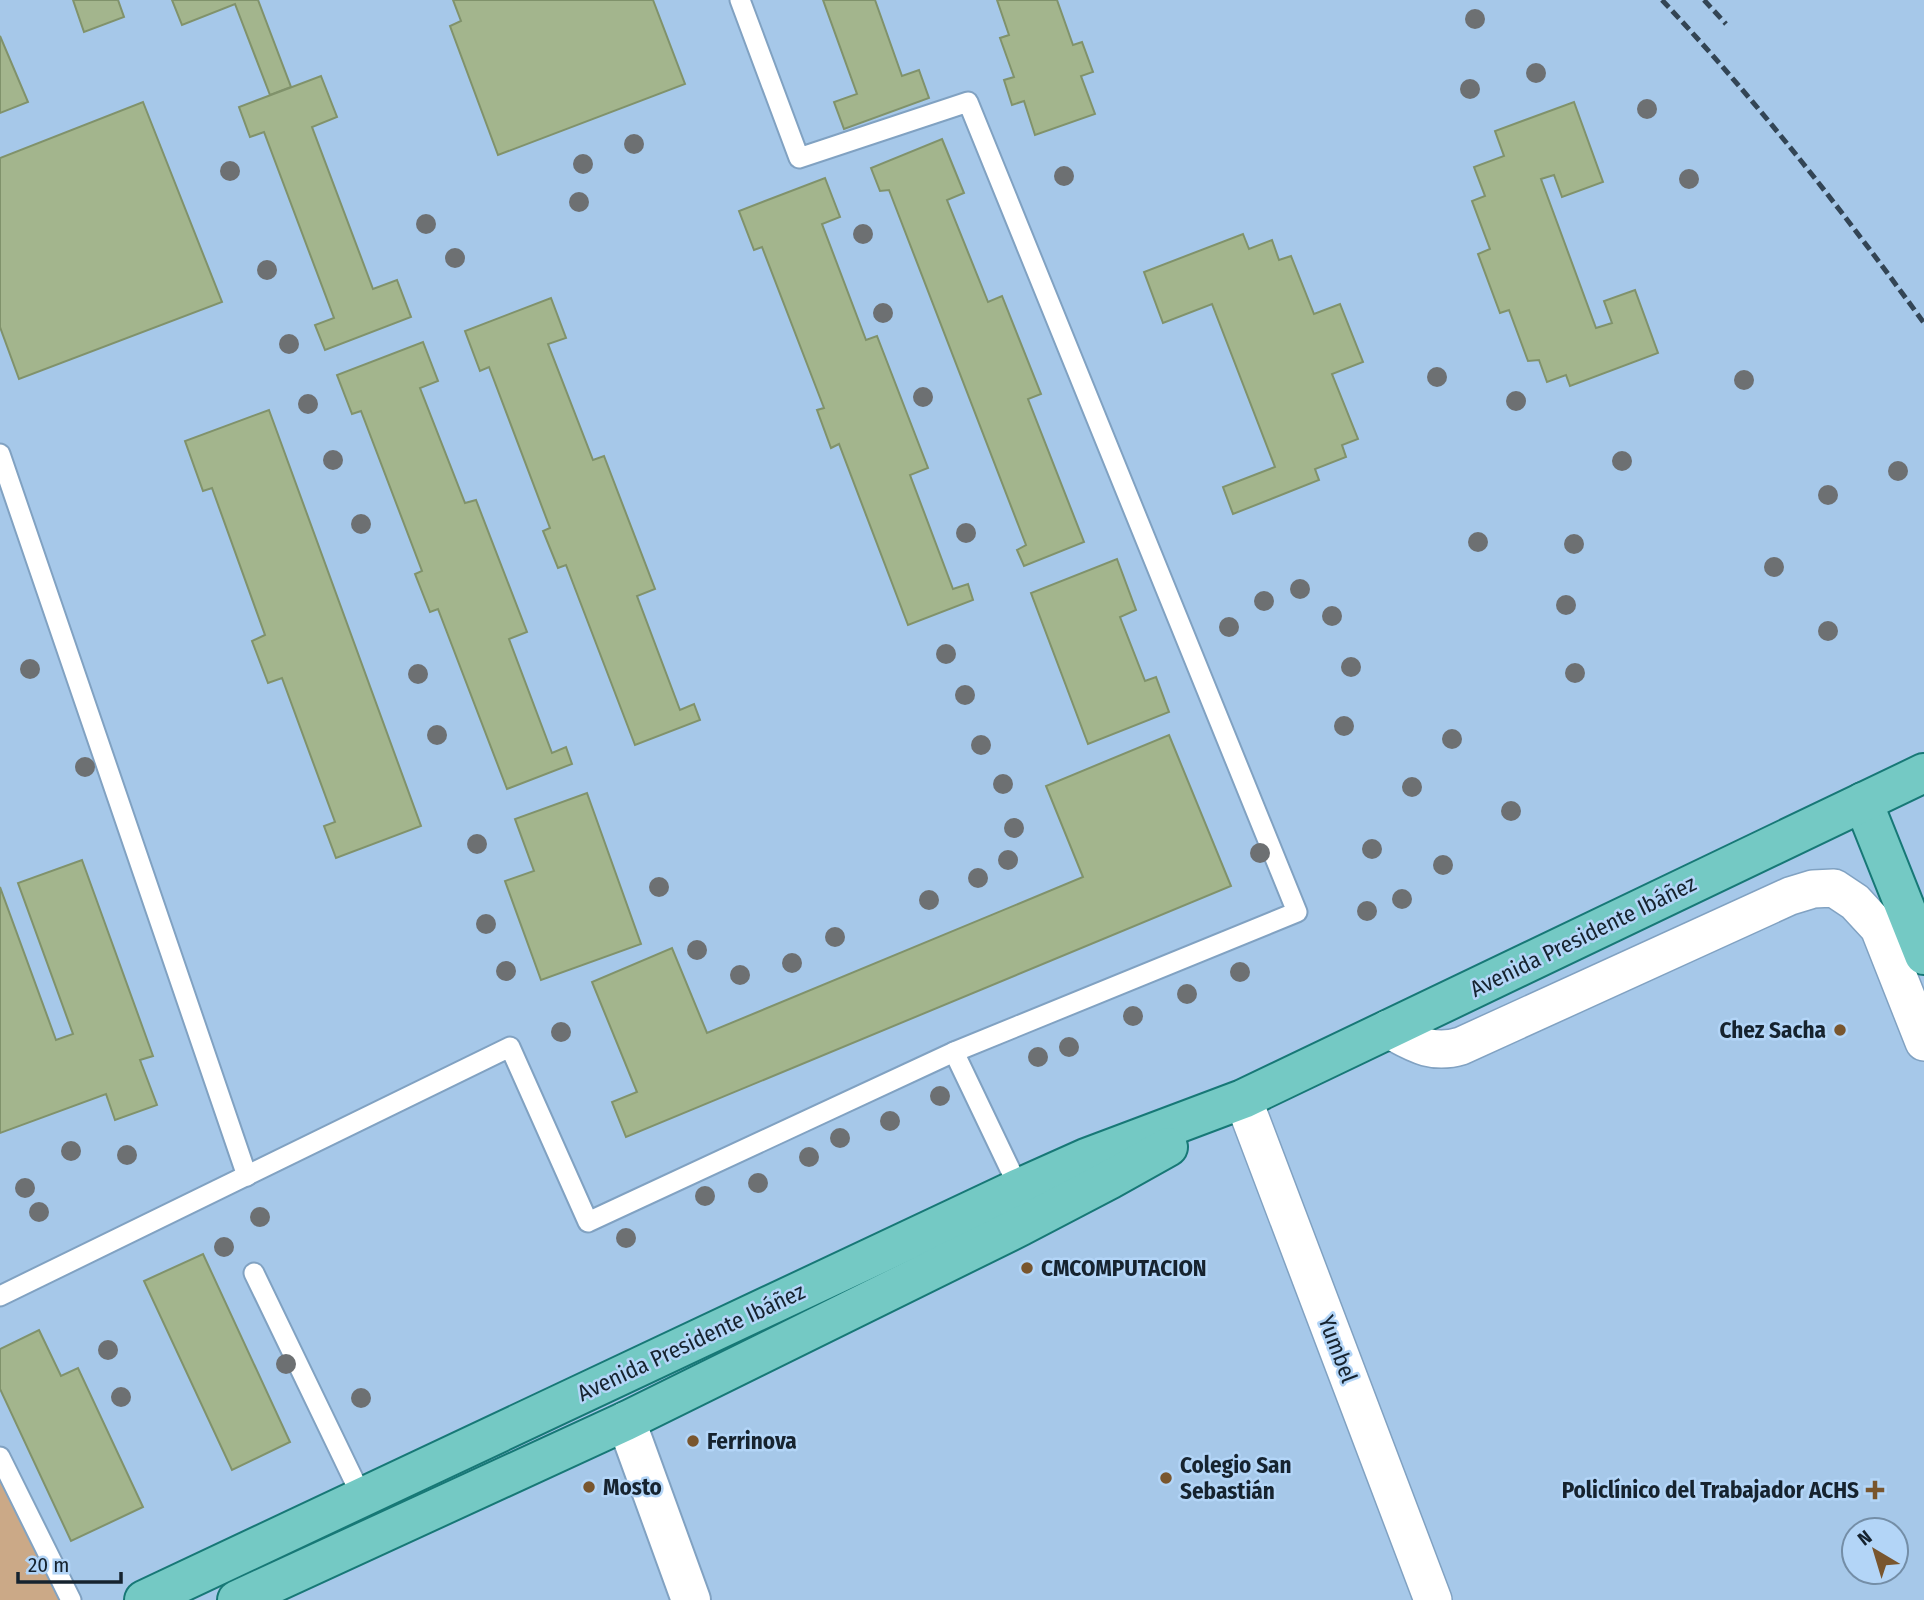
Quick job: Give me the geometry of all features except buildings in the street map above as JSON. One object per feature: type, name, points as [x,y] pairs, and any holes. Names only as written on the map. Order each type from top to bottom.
[{"type":"main road","name":"Avenida Presidente Ibáñez","points":[[144,1600],[1019,1188],[1086,1158],[1243,1099],[1924,774]]},
{"type":"main road","points":[[1863,802],[1924,955]]},
{"type":"main road","name":"Avenida Presidente Ibáñez","points":[[237,1600],[626,1421],[1021,1226],[1145,1160],[1243,1099]]},
{"type":"main road","points":[[597,1387],[610,1395],[626,1421]]},
{"type":"street","points":[[1388,1029],[1430,1049],[1447,1050],[1461,1046],[1790,896],[1813,888],[1834,888],[1855,902],[1879,928],[1924,1042]]},
{"type":"street","name":"Yumbel","points":[[1243,1099],[1433,1600]]},
{"type":"street","points":[[626,1421],[691,1600]]},
{"type":"lane","points":[[0,1296],[510,1047],[588,1222],[954,1052],[1297,912],[968,102],[799,158],[740,0]]},
{"type":"lane","points":[[0,454],[247,1176]]},
{"type":"lane","points":[[954,1052],[1019,1188]]},
{"type":"lane","points":[[254,1273],[362,1497]]},
{"type":"lane","points":[[0,1457],[71,1600]]},
{"type":"shaded area","points":[[0,1473],[62,1600],[0,1600]]},
{"type":"railway","points":[[1662,0],[1798,157],[1924,323]]},
{"type":"railway","points":[[1704,0],[1726,24]]},
{"type":"place","name":"Chez Sacha","points":[[1840,1030]]},
{"type":"place","name":"CMCOMPUTACION","points":[[1027,1268]]},
{"type":"place","name":"Ferrinova","points":[[693,1441]]},
{"type":"place","name":"Colegio San Sebastián","points":[[1166,1478]]},
{"type":"place","name":"Mosto","points":[[589,1487]]},
{"type":"place","name":"Policlínico del Trabajador ACHS","points":[[1875,1490]]}]
